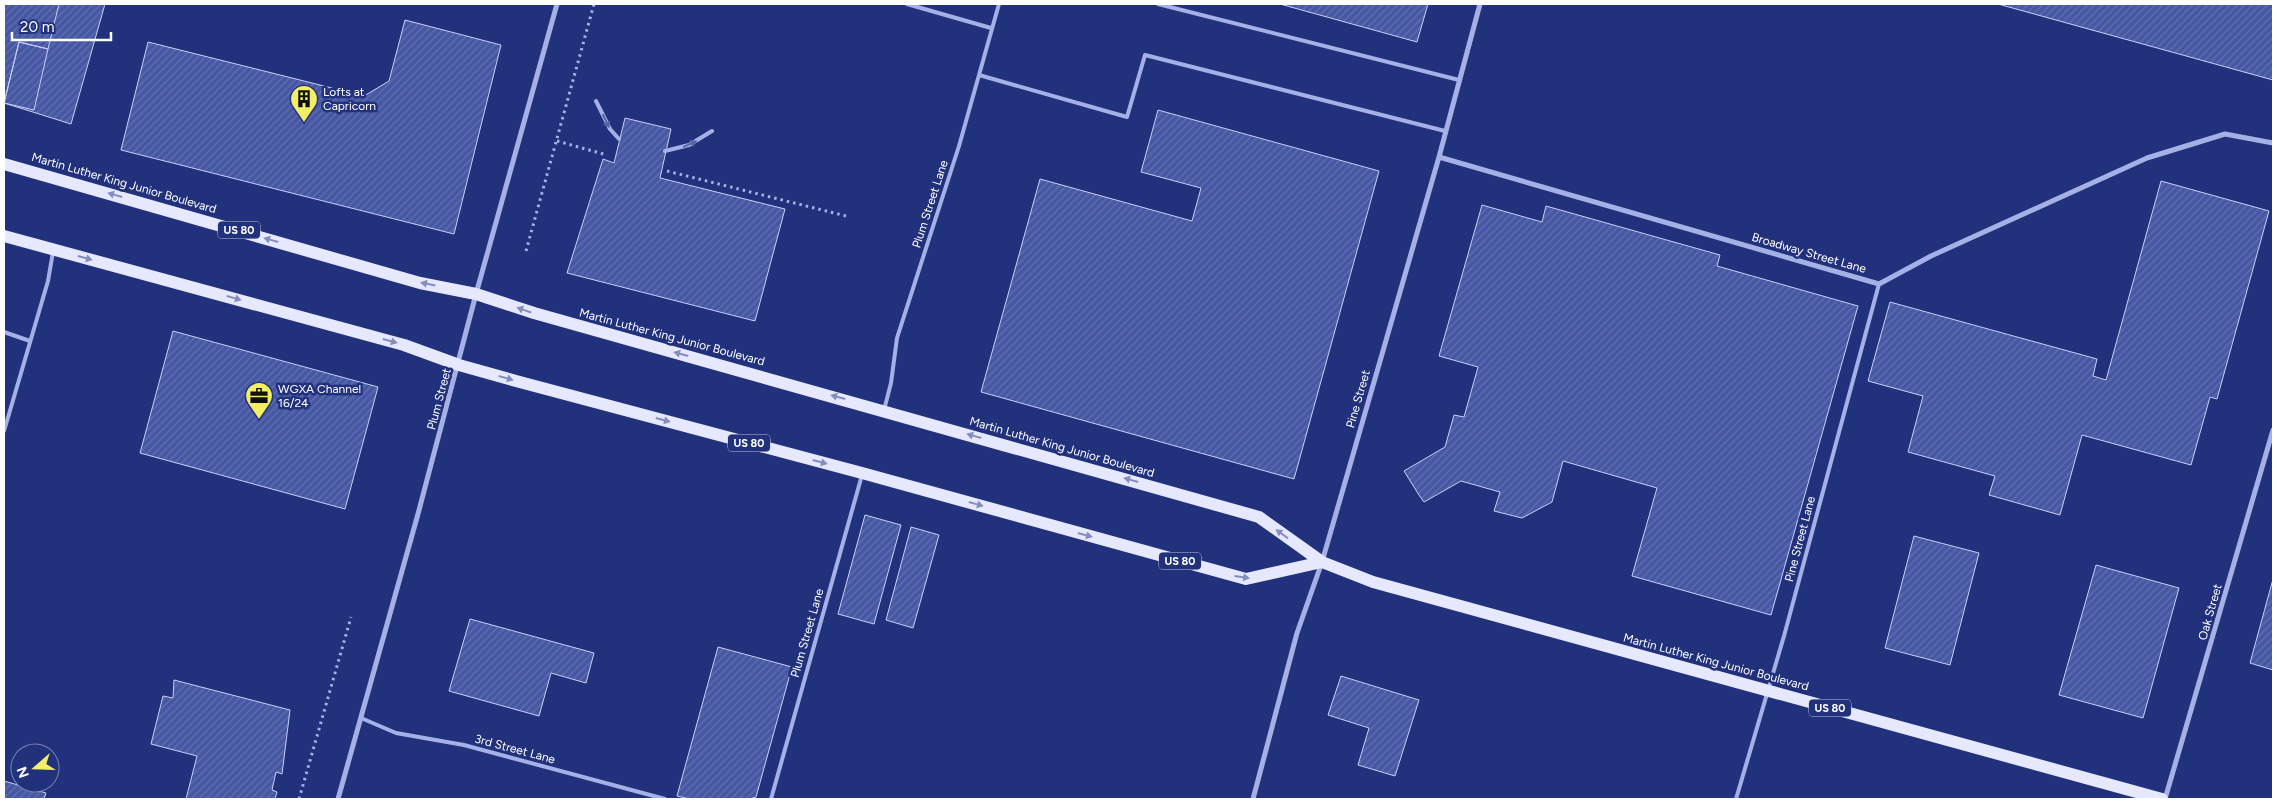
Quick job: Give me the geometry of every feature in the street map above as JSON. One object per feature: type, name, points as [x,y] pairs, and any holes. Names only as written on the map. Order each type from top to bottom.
[{"type":"main road","name":"Martin Luther King Junior Boulevard","points":[[4,164],[396,276],[476,294],[540,315],[884,410],[1259,517],[1322,562],[1373,582],[2163,799]]},
{"type":"main road","name":"US 80","points":[[4,236],[404,345],[459,365],[862,473],[1246,579],[1322,562]]},
{"type":"street","name":"Plum Street","points":[[338,799],[557,4]]},
{"type":"street","name":"Pine Street","points":[[1253,799],[1298,633],[1322,562],[1439,156],[1480,4]]},
{"type":"street","name":"Broadway Street Lane","points":[[1439,156],[1879,284],[1931,256],[2147,158],[2225,134],[2273,143]]},
{"type":"street","name":"Oak Street","points":[[2163,799],[2273,430]]},
{"type":"lane","points":[[907,4],[991,28]]},
{"type":"lane","name":"Plum Street Lane","points":[[884,410],[891,383],[897,338],[959,146],[998,4]]},
{"type":"lane","points":[[1158,4],[1459,80]]},
{"type":"lane","points":[[979,75],[1127,117],[1145,55],[1445,131]]},
{"type":"lane","points":[[596,101],[610,129],[619,139]]},
{"type":"lane","points":[[665,151],[689,145],[712,130]]},
{"type":"lane","points":[[4,431],[6,413],[48,281],[54,250]]},
{"type":"lane","name":"Pine Street Lane","points":[[1736,799],[1768,691],[1879,284]]},
{"type":"lane","points":[[4,332],[30,341]]},
{"type":"lane","name":"Plum Street Lane","points":[[771,799],[862,473]]},
{"type":"lane","name":"3rd Street Lane","points":[[361,718],[396,733],[464,745],[665,799]]},
{"type":"path","points":[[526,250],[594,4]]},
{"type":"path","points":[[557,141],[615,158]]},
{"type":"path","points":[[662,169],[846,216]]},
{"type":"path","points":[[299,799],[351,617]]},
{"type":"building","points":[[4,4],[105,4],[71,124],[4,103]]},
{"type":"building","points":[[4,4],[59,4],[48,49],[19,42],[4,103]]},
{"type":"building","points":[[1280,4],[1428,4],[1417,42]]},
{"type":"building","points":[[1998,4],[2273,4],[2273,80]]},
{"type":"building","name":"Lofts at Capricorn","points":[[405,20],[501,45],[454,234],[121,150],[148,42],[364,96],[389,81]]},
{"type":"building","points":[[19,42],[48,49],[34,110],[4,103]]},
{"type":"building","points":[[1158,110],[1379,171],[1294,479],[981,392],[1040,179],[1192,221],[1201,188],[1141,172]]},
{"type":"building","points":[[625,118],[671,129],[660,178],[785,209],[755,321],[567,273],[603,159],[614,163]]},
{"type":"building","points":[[2161,181],[2269,211],[2217,399],[2210,397],[2191,465],[2082,435],[2060,515],[1989,495],[1995,476],[1908,452],[1923,396],[1868,381],[1890,302],[2097,359],[2093,376],[2106,380]]},
{"type":"building","points":[[1482,205],[1542,222],[1546,206],[1720,255],[1717,266],[1858,306],[1771,615],[1632,576],[1657,488],[1563,461],[1552,502],[1522,518],[1494,511],[1500,492],[1461,481],[1424,502],[1419,495],[1404,471],[1445,447],[1454,415],[1464,417],[1478,367],[1439,356]]},
{"type":"building","name":"WGXA Channel 16/24","points":[[173,331],[378,387],[345,509],[140,453]]},
{"type":"building","points":[[865,515],[901,525],[874,624],[838,614]]},
{"type":"building","points":[[911,527],[939,535],[913,628],[886,620]]},
{"type":"building","points":[[1914,536],[1979,553],[1950,665],[1885,648]]},
{"type":"building","points":[[2096,565],[2179,588],[2143,718],[2059,695]]},
{"type":"building","points":[[2273,579],[2273,670],[2250,663]]},
{"type":"building","points":[[470,619],[594,653],[586,683],[551,673],[539,716],[449,691]]},
{"type":"building","points":[[718,647],[792,667],[756,797],[749,799],[690,799],[677,796]]},
{"type":"building","points":[[1341,676],[1419,700],[1395,776],[1358,765],[1369,728],[1328,715]]},
{"type":"building","points":[[174,680],[290,710],[282,774],[276,772],[272,790],[277,792],[275,799],[186,799],[197,756],[151,744],[163,696],[173,698]]},
{"type":"building","points":[[4,781],[10,783],[10,793],[46,793],[44,799],[4,799]]},
{"type":"place","name":"Lofts at Capricorn","points":[[304,123]]},
{"type":"place","name":"WGXA Channel 16/24","points":[[259,420]]}]
